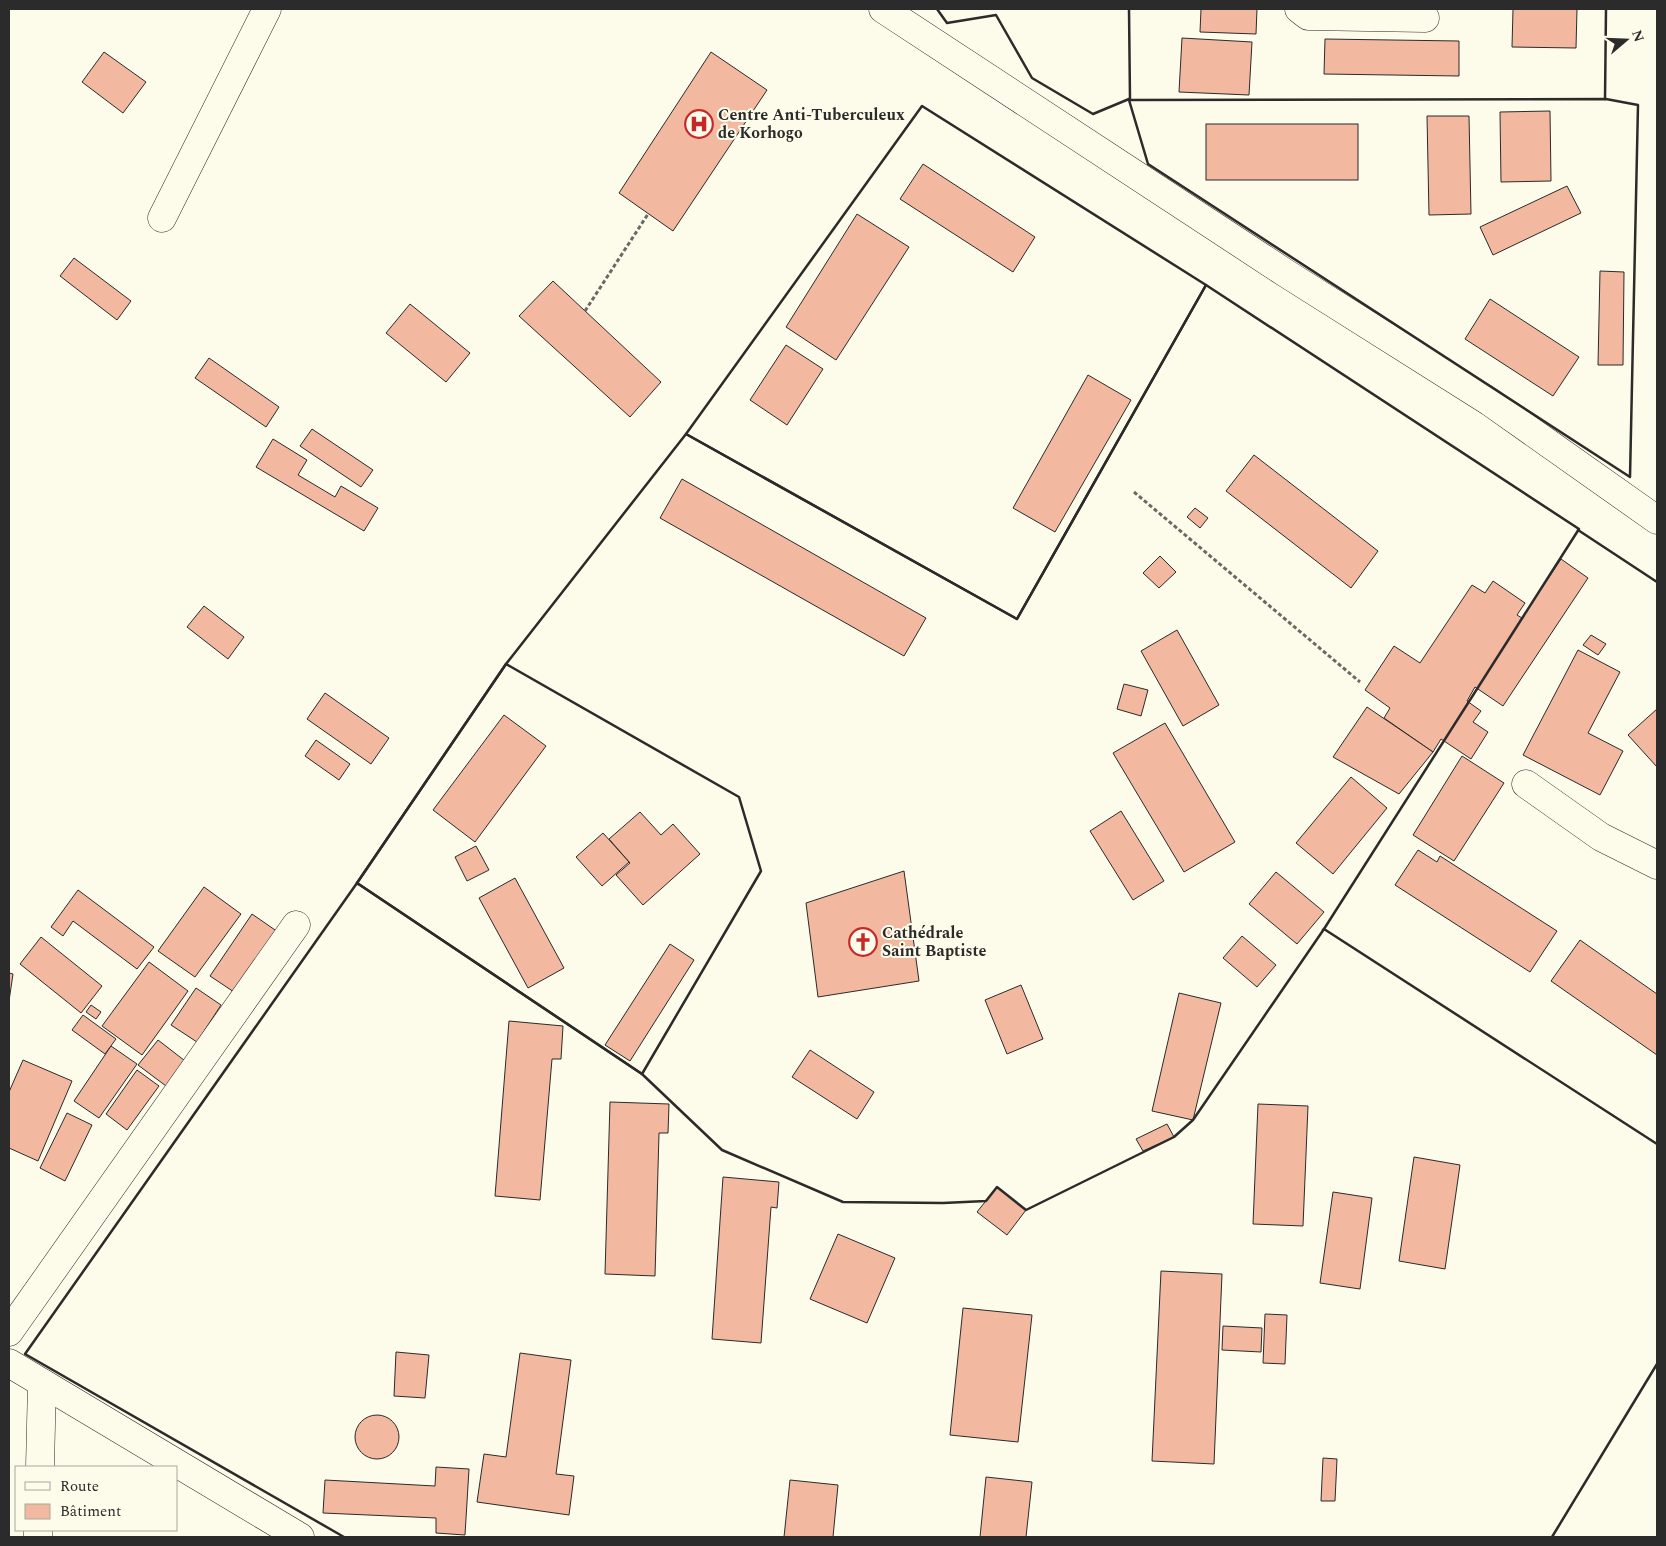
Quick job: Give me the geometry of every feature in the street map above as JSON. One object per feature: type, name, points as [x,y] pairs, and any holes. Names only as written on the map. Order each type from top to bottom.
[{"type":"street","points":[[162,218],[268,9]]},
{"type":"street","points":[[884,9],[1287,274],[1490,402],[1657,520]]},
{"type":"street","points":[[1299,9],[1308,16],[1425,18]]},
{"type":"street","points":[[1526,784],[1601,837],[1657,864]]},
{"type":"street","points":[[9,1332],[296,925]]},
{"type":"street","points":[[9,1363],[300,1537]]},
{"type":"street","points":[[40,1466],[42,1383]]},
{"type":"path","points":[[585,312],[648,214]]},
{"type":"path","points":[[1134,492],[1360,682]]},
{"type":"building","points":[[1201,9],[1257,9],[1256,34],[1200,32]]},
{"type":"building","points":[[1513,9],[1577,9],[1576,48],[1512,47]]},
{"type":"building","points":[[1182,38],[1252,42],[1249,95],[1179,92]]},
{"type":"building","points":[[1325,39],[1459,41],[1459,76],[1324,74]]},
{"type":"building","points":[[104,52],[146,82],[123,113],[82,82]]},
{"type":"building","points":[[711,52],[767,90],[673,231],[619,193]]},
{"type":"building","points":[[1550,111],[1551,181],[1501,182],[1500,112]]},
{"type":"building","points":[[1427,116],[1469,116],[1471,214],[1429,215]]},
{"type":"building","points":[[1206,124],[1358,124],[1358,180],[1206,180]]},
{"type":"building","points":[[923,164],[1035,237],[1013,272],[900,199]]},
{"type":"building","points":[[1567,186],[1581,213],[1493,255],[1480,227]]},
{"type":"building","points":[[857,214],[909,247],[836,360],[786,327]]},
{"type":"building","points":[[74,258],[131,301],[117,320],[60,276]]},
{"type":"building","points":[[1600,271],[1624,272],[1623,365],[1598,365]]},
{"type":"building","points":[[553,281],[661,382],[630,417],[519,316]]},
{"type":"building","points":[[1490,299],[1579,357],[1553,396],[1465,339]]},
{"type":"building","points":[[410,304],[470,353],[446,382],[386,333]]},
{"type":"building","points":[[786,345],[823,369],[787,425],[750,400]]},
{"type":"building","points":[[209,358],[279,407],[266,427],[195,378]]},
{"type":"building","points":[[1088,375],[1131,400],[1055,532],[1013,508]]},
{"type":"building","points":[[312,429],[373,470],[361,487],[300,446]]},
{"type":"building","points":[[273,439],[307,460],[298,475],[335,497],[341,486],[378,508],[364,531],[256,467]]},
{"type":"building","points":[[1254,455],[1378,551],[1351,588],[1226,491]]},
{"type":"building","points":[[682,479],[926,618],[904,656],[660,518]]},
{"type":"building","points":[[1195,508],[1208,518],[1200,528],[1187,517]]},
{"type":"building","points":[[1160,556],[1176,572],[1159,588],[1143,573]]},
{"type":"building","points":[[1561,559],[1588,578],[1503,706],[1475,687],[1467,701],[1481,711],[1473,722],[1488,732],[1471,759],[1441,739],[1433,752],[1384,718],[1390,708],[1365,690],[1394,646],[1420,663],[1472,585],[1485,593],[1493,581],[1525,603],[1517,615],[1522,618]]},
{"type":"building","points":[[204,606],[244,637],[228,659],[187,627]]},
{"type":"building","points":[[1177,630],[1219,705],[1183,726],[1141,651]]},
{"type":"building","points":[[1591,635],[1606,644],[1598,655],[1583,645]]},
{"type":"building","points":[[1578,650],[1620,672],[1588,733],[1623,751],[1600,795],[1523,755]]},
{"type":"building","points":[[1124,684],[1148,690],[1141,716],[1117,709]]},
{"type":"building","points":[[325,693],[389,738],[371,764],[307,719]]},
{"type":"building","points":[[1367,707],[1433,752],[1399,794],[1333,757]]},
{"type":"building","points":[[1657,709],[1657,767],[1628,735]]},
{"type":"building","points":[[504,715],[546,746],[475,842],[433,810]]},
{"type":"building","points":[[1165,723],[1235,842],[1184,872],[1113,753]]},
{"type":"building","points":[[316,740],[350,764],[339,780],[305,756]]},
{"type":"building","points":[[1462,756],[1504,783],[1454,861],[1413,835]]},
{"type":"building","points":[[1351,777],[1387,808],[1333,874],[1296,843]]},
{"type":"building","points":[[1121,811],[1164,881],[1133,900],[1090,831]]},
{"type":"building","points":[[640,812],[661,835],[673,824],[700,854],[643,905],[616,875],[630,863],[609,839]]},
{"type":"building","points":[[603,833],[629,862],[602,886],[576,857]]},
{"type":"building","points":[[476,846],[489,870],[467,881],[455,857]]},
{"type":"building","points":[[1418,850],[1437,862],[1440,856],[1557,931],[1530,972],[1395,885]]},
{"type":"building","name":"Cathédrale Saint Baptiste","points":[[904,871],[919,981],[818,997],[806,903]]},
{"type":"building","points":[[1276,872],[1324,912],[1297,944],[1249,904]]},
{"type":"building","points":[[515,878],[564,968],[528,988],[479,898]]},
{"type":"building","points":[[204,887],[241,914],[195,977],[158,951]]},
{"type":"building","points":[[78,890],[154,947],[137,969],[73,921],[63,936],[51,927]]},
{"type":"building","points":[[252,914],[278,932],[237,994],[210,976]]},
{"type":"building","points":[[1242,936],[1276,965],[1257,987],[1223,958]]},
{"type":"building","points":[[41,937],[102,986],[81,1013],[20,964]]},
{"type":"building","points":[[1580,940],[1657,994],[1657,1055],[1551,981]]},
{"type":"building","points":[[670,944],[694,960],[630,1061],[605,1045]]},
{"type":"building","points":[[149,962],[188,991],[142,1055],[102,1026]]},
{"type":"building","points":[[9,973],[13,974],[9,1001]]},
{"type":"building","points":[[1021,985],[1043,1039],[1007,1054],[985,1000]]},
{"type":"building","points":[[196,988],[221,1005],[197,1042],[171,1025]]},
{"type":"building","points":[[1179,993],[1221,1003],[1193,1120],[1152,1111]]},
{"type":"building","points":[[91,1005],[101,1012],[96,1019],[86,1012]]},
{"type":"building","points":[[83,1015],[116,1039],[105,1054],[72,1030]]},
{"type":"building","points":[[509,1021],[563,1026],[561,1059],[552,1059],[540,1200],[495,1196]]},
{"type":"building","points":[[158,1040],[189,1064],[170,1089],[138,1065]]},
{"type":"building","points":[[111,1046],[137,1064],[99,1118],[74,1101]]},
{"type":"building","points":[[810,1050],[874,1092],[857,1119],[792,1077]]},
{"type":"building","points":[[23,1060],[72,1081],[38,1161],[9,1148],[9,1092]]},
{"type":"building","points":[[137,1070],[159,1086],[127,1130],[106,1114]]},
{"type":"building","points":[[610,1102],[669,1104],[668,1133],[659,1133],[655,1276],[605,1274]]},
{"type":"building","points":[[1258,1104],[1308,1106],[1303,1226],[1253,1224]]},
{"type":"building","points":[[67,1113],[92,1125],[65,1181],[40,1168]]},
{"type":"building","points":[[1167,1124],[1174,1137],[1143,1151],[1136,1139]]},
{"type":"building","points":[[1414,1157],[1460,1165],[1445,1269],[1399,1261]]},
{"type":"building","points":[[723,1177],[779,1182],[777,1208],[771,1207],[761,1343],[712,1339]]},
{"type":"building","points":[[997,1187],[1026,1210],[1007,1235],[977,1212]]},
{"type":"building","points":[[1333,1192],[1372,1198],[1360,1289],[1320,1283]]},
{"type":"building","points":[[838,1234],[895,1258],[867,1323],[810,1299]]},
{"type":"building","points":[[1161,1271],[1222,1274],[1214,1464],[1152,1461]]},
{"type":"building","points":[[963,1308],[1032,1315],[1018,1442],[950,1435]]},
{"type":"building","points":[[1265,1314],[1287,1315],[1285,1364],[1263,1363]]},
{"type":"building","points":[[1223,1326],[1262,1328],[1261,1352],[1222,1350]]},
{"type":"building","points":[[396,1352],[429,1355],[425,1398],[394,1396]]},
{"type":"building","points":[[520,1353],[571,1360],[556,1474],[574,1476],[569,1515],[477,1502],[484,1454],[506,1457]]},
{"type":"building","points":[[381,1415],[393,1421],[398,1428],[398,1446],[393,1453],[386,1458],[373,1459],[361,1453],[356,1446],[355,1433],[361,1421],[368,1416]]},
{"type":"building","points":[[1323,1458],[1337,1459],[1335,1501],[1321,1501]]},
{"type":"building","points":[[436,1467],[469,1469],[465,1535],[436,1533],[436,1518],[323,1513],[325,1480],[435,1486]]},
{"type":"building","points":[[986,1477],[1032,1482],[1026,1537],[980,1537]]},
{"type":"building","points":[[790,1480],[838,1485],[833,1537],[784,1537]]},
{"type":"wall","points":[[937,9],[947,23],[996,15],[1032,78],[1093,114],[1129,99]]},
{"type":"wall","points":[[1129,9],[1130,100]]},
{"type":"wall","points":[[1605,99],[1606,9]]},
{"type":"wall","points":[[1606,99],[1638,105],[1630,477],[1148,164],[1129,100],[1606,99]]},
{"type":"wall","points":[[922,106],[1206,285],[1017,619],[686,434],[922,106]]},
{"type":"wall","points":[[1206,285],[1579,529],[1324,929],[1193,1120],[1174,1137],[1026,1210],[997,1187],[986,1201],[943,1203],[843,1202],[722,1150],[642,1074],[357,883],[506,664],[686,434],[1017,619],[1206,285]]},
{"type":"wall","points":[[1578,530],[1657,582]]},
{"type":"wall","points":[[506,664],[739,797],[761,871],[642,1074],[357,883],[506,664]]},
{"type":"wall","points":[[344,1537],[25,1354],[358,884]]},
{"type":"wall","points":[[1323,930],[1657,1144]]},
{"type":"wall","points":[[1552,1537],[1657,1364]]},
{"type":"place","name":"Centre Anti-Tuberculeux de Korhogo","points":[[699,124]]},
{"type":"place","name":"Cathédrale Saint Baptiste","points":[[863,942]]}]
